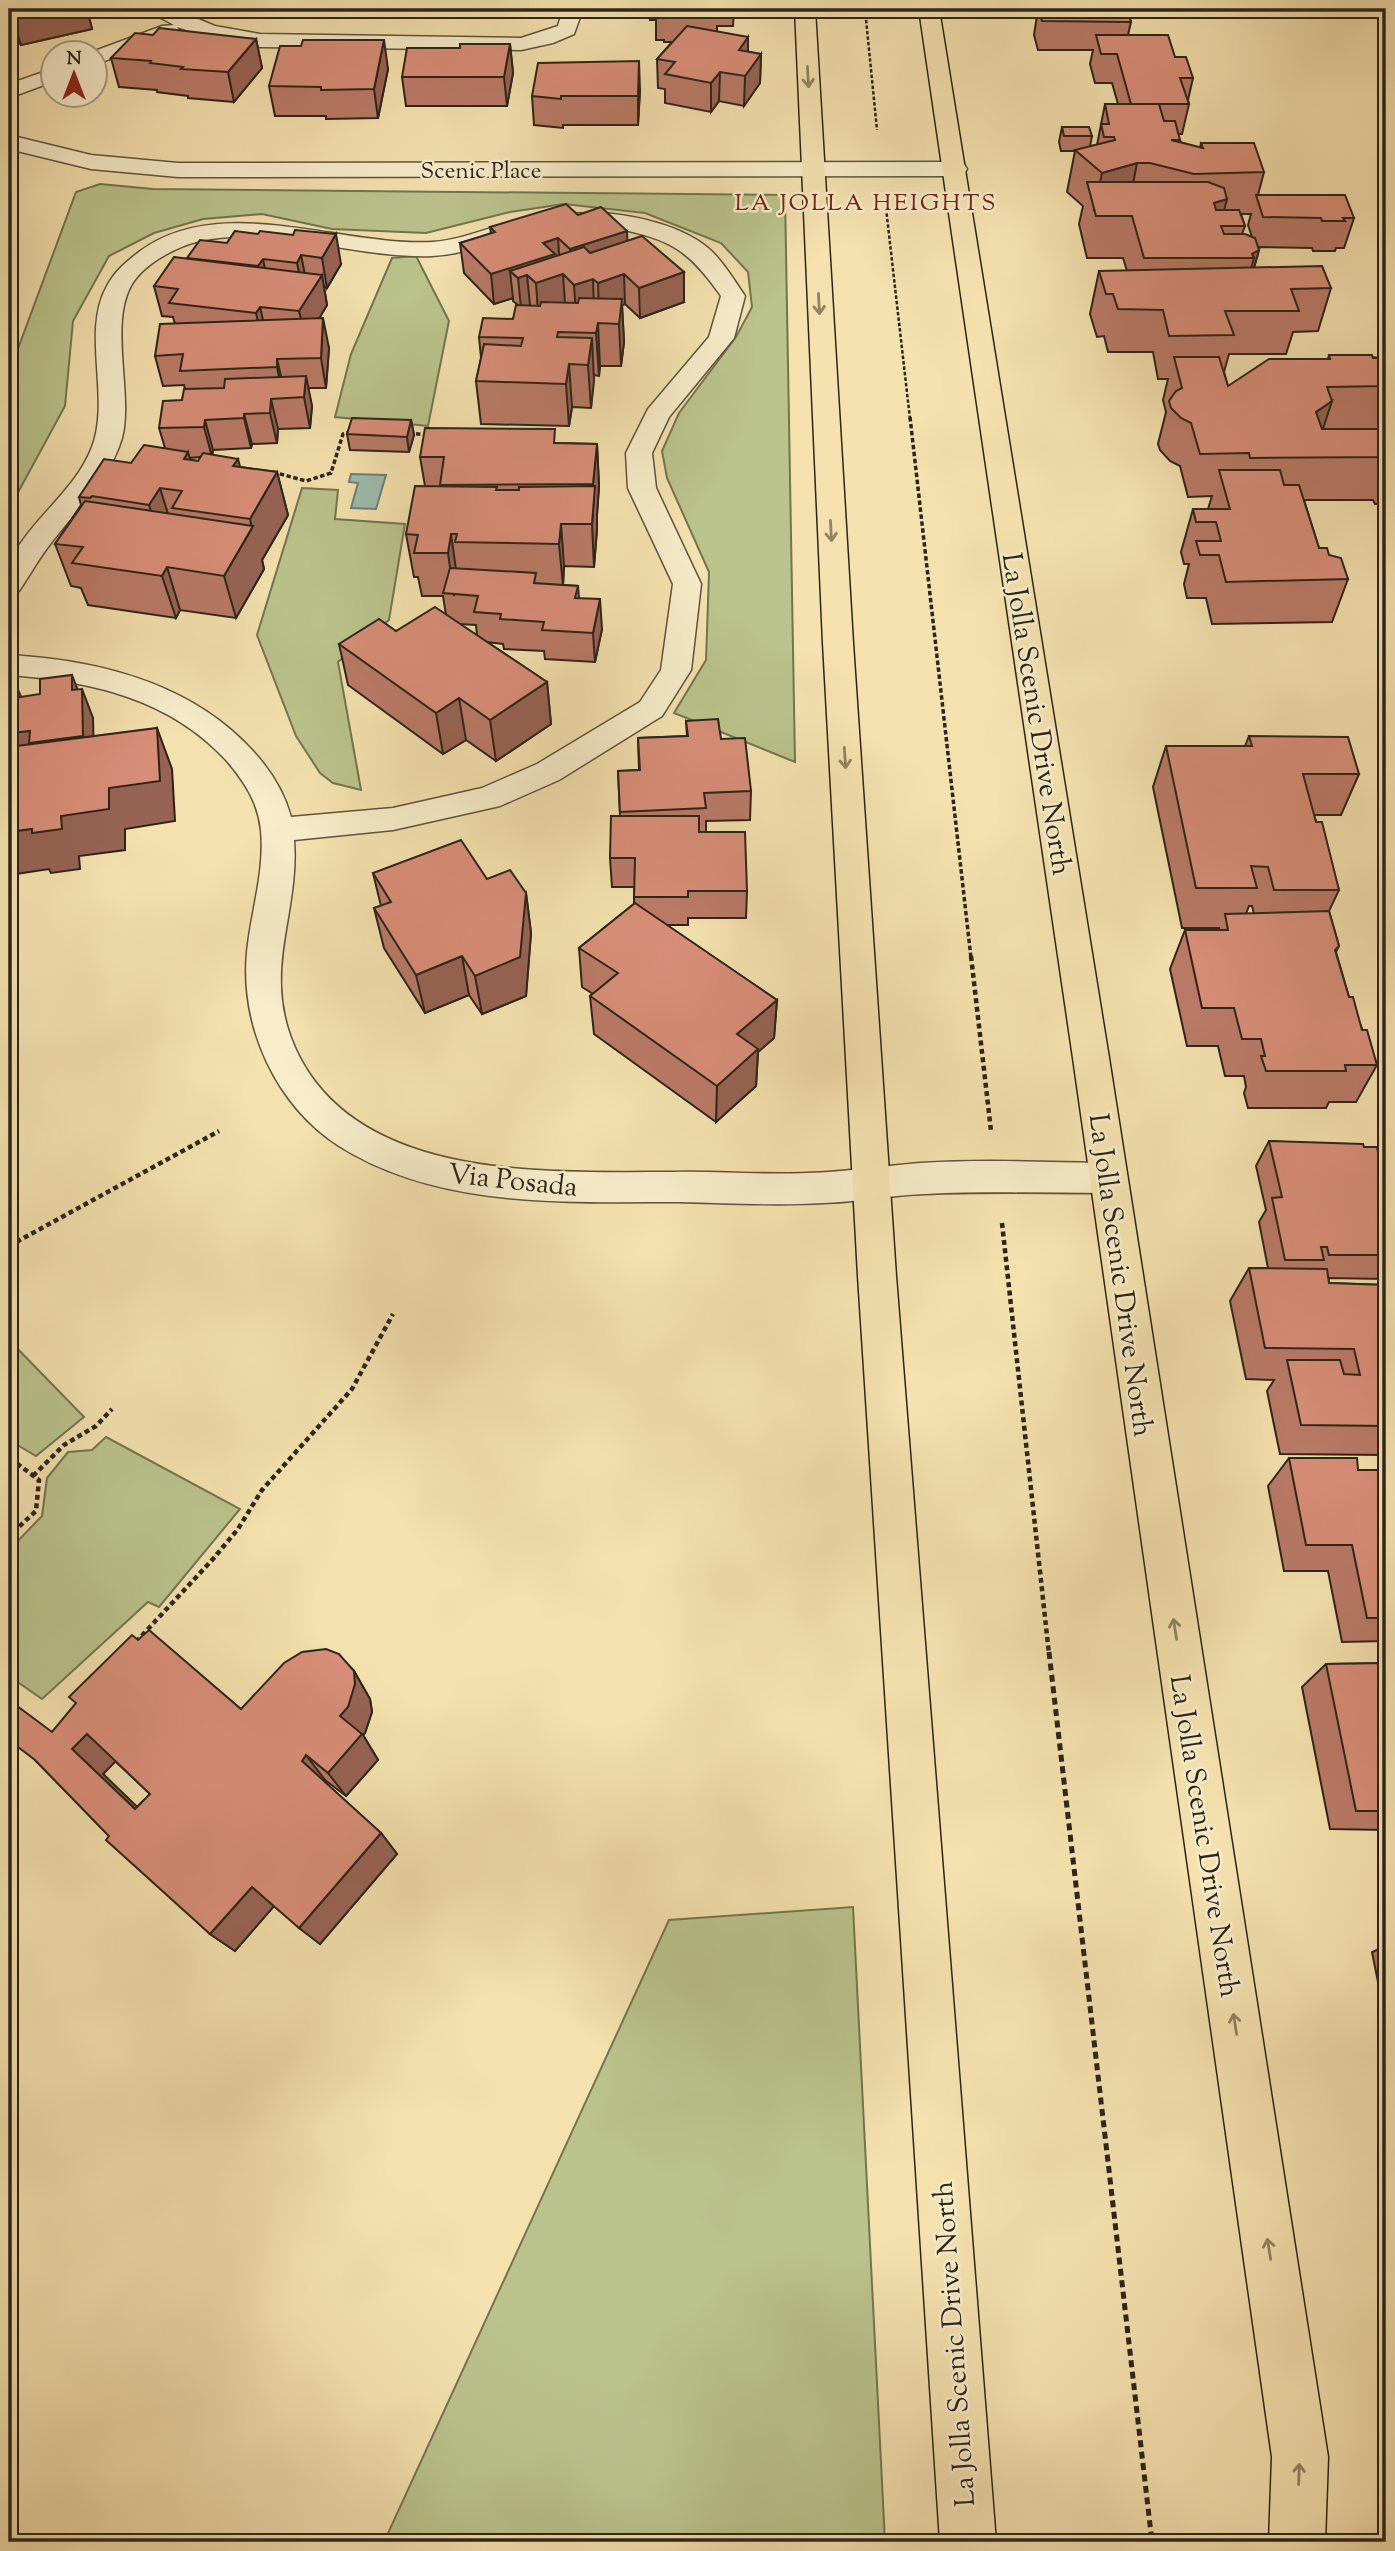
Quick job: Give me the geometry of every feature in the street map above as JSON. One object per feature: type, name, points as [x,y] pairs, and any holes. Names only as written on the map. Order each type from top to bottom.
[{"type":"main road","name":"La Jolla Scenic Drive North","points":[[805,9],[832,550],[872,1184],[912,1801],[968,2542]]},
{"type":"main road","name":"La Jolla Scenic Drive North","points":[[929,9],[956,169],[1300,2457],[1297,2542]]},
{"type":"street","points":[[159,9],[184,24],[228,38],[274,42],[521,44],[545,39],[567,30],[573,9]]},
{"type":"street","points":[[108,54],[184,24]]},
{"type":"street","points":[[9,92],[38,81]]},
{"type":"street","name":"Scenic Place","points":[[9,142],[84,160],[162,169],[956,169]]},
{"type":"street","points":[[9,584],[26,555],[86,480],[103,452],[109,437],[114,399],[110,326],[112,303],[120,283],[136,264],[161,247],[177,241],[225,232],[278,233],[398,251],[438,248],[542,223],[608,220],[661,232],[701,253],[733,296],[721,338],[657,415],[639,453],[642,488],[687,584],[676,670],[651,709],[521,787],[446,810],[393,819],[277,830]]},
{"type":"street","name":"Via Posada","points":[[9,665],[92,674],[128,684],[185,710],[216,731],[237,751],[254,773],[268,797],[277,830],[277,871],[263,970],[267,1012],[281,1058],[292,1077],[333,1122],[353,1136],[414,1164],[446,1174],[487,1182],[542,1187],[824,1188],[930,1178],[1107,1178]]},
{"type":"path","points":[[865,9],[877,130]]},
{"type":"path","points":[[885,202],[991,1130]]},
{"type":"path","points":[[268,472],[306,481],[331,472],[343,434],[363,428]]},
{"type":"path","points":[[402,432],[435,436]]},
{"type":"path","points":[[9,1247],[219,1130]]},
{"type":"path","points":[[1001,1220],[1082,1950],[1152,2542]]},
{"type":"path","points":[[132,1646],[213,1559],[238,1529],[262,1490],[352,1389],[393,1314]]},
{"type":"path","points":[[33,1476],[64,1445],[96,1426],[112,1409]]},
{"type":"path","points":[[9,1463],[15,1462],[39,1480],[36,1511],[9,1536]]},
{"type":"green space","points":[[100,184],[153,189],[785,195],[795,762],[674,713],[706,660],[709,572],[667,478],[662,451],[679,413],[736,337],[752,307],[748,272],[721,243],[645,213],[564,204],[510,212],[426,233],[332,229],[262,214],[203,219],[154,233],[109,256],[73,321],[65,406],[9,509],[9,373],[76,192]]},
{"type":"green space","points":[[416,256],[449,321],[428,426],[335,417],[351,354],[392,258]]},
{"type":"green space","points":[[302,488],[338,490],[335,519],[405,524],[389,620],[338,662],[361,790],[333,783],[320,773],[296,736],[257,635]]},
{"type":"green space","points":[[9,1340],[84,1417],[36,1456],[9,1440]]},
{"type":"green space","points":[[106,1437],[240,1509],[159,1607],[148,1602],[42,1699],[9,1676],[9,1550],[42,1516],[47,1478],[68,1452],[92,1450]]},
{"type":"green space","points":[[853,1907],[885,2542],[384,2542],[669,1920]]},
{"type":"shaded area","points":[[351,474],[386,475],[376,509],[351,508],[358,483],[349,482]]},
{"type":"building","points":[[9,9],[44,9],[12,16]]},
{"type":"building","points":[[717,9],[717,14],[663,13],[655,11]]},
{"type":"building","points":[[1039,9],[1127,9],[1131,22],[1042,21]]},
{"type":"building","points":[[687,26],[748,37],[739,50],[761,54],[745,76],[720,72],[711,83],[665,74],[675,62],[657,59]]},
{"type":"building","points":[[159,28],[256,39],[228,72],[181,69],[183,67],[150,63],[151,61],[111,58],[135,33],[153,35]]},
{"type":"building","points":[[1096,35],[1168,35],[1175,57],[1186,57],[1193,78],[1180,78],[1189,104],[1131,104],[1117,54],[1101,54]]},
{"type":"building","points":[[303,40],[384,40],[374,89],[321,90],[321,87],[269,86],[280,46],[301,46]]},
{"type":"building","points":[[460,44],[510,44],[504,77],[402,77],[407,48],[460,48]]},
{"type":"building","points":[[639,61],[638,96],[561,96],[561,99],[532,96],[538,63]]},
{"type":"building","points":[[1105,104],[1159,104],[1164,121],[1175,121],[1180,140],[1171,140],[1203,148],[1201,143],[1254,143],[1264,172],[1194,174],[1150,163],[1137,163],[1102,173],[1075,150],[1115,140],[1114,137],[1104,137],[1101,124],[1109,124]]},
{"type":"building","points":[[1062,127],[1089,127],[1092,136],[1064,136]]},
{"type":"building","points":[[1087,182],[1208,182],[1224,188],[1227,199],[1214,203],[1216,210],[1239,210],[1245,226],[1221,226],[1224,234],[1245,234],[1255,238],[1259,250],[1252,254],[1254,258],[1144,258],[1132,216],[1096,216]]},
{"type":"building","points":[[1256,195],[1345,195],[1354,218],[1343,218],[1345,221],[1322,221],[1321,218],[1263,217]]},
{"type":"building","points":[[566,204],[578,215],[601,207],[627,231],[570,249],[558,238],[543,243],[555,254],[491,274],[460,243],[495,232],[490,227]]},
{"type":"building","points":[[295,230],[336,234],[322,258],[301,255],[297,263],[263,259],[258,266],[187,258],[200,240],[227,243],[235,231],[293,235]]},
{"type":"building","points":[[642,236],[684,272],[639,288],[624,274],[598,283],[593,279],[574,285],[563,274],[536,283],[527,275],[518,278],[510,271],[584,247],[590,253]]},
{"type":"building","points":[[174,257],[322,275],[299,311],[260,307],[256,313],[169,303],[178,289],[154,286]]},
{"type":"building","points":[[1322,266],[1331,288],[1291,289],[1299,311],[1225,311],[1234,335],[1169,336],[1163,310],[1118,309],[1113,294],[1106,294],[1099,271]]},
{"type":"building","points":[[579,298],[622,299],[619,324],[598,323],[596,333],[558,332],[557,337],[592,338],[588,365],[569,364],[566,384],[476,381],[484,344],[521,346],[523,338],[479,337],[483,318],[513,319],[516,305],[540,306],[541,302],[578,303]]},
{"type":"building","points":[[323,318],[321,358],[277,359],[277,367],[180,371],[183,354],[155,356],[160,324]]},
{"type":"building","points":[[1329,355],[1372,355],[1373,358],[1386,358],[1386,386],[1327,387],[1332,401],[1316,412],[1322,429],[1386,429],[1386,457],[1250,458],[1249,453],[1200,454],[1191,423],[1171,408],[1169,401],[1176,391],[1182,388],[1174,357],[1219,357],[1228,386],[1269,359],[1330,359]]},
{"type":"building","points":[[306,376],[304,397],[271,399],[270,413],[244,414],[244,418],[205,420],[204,427],[159,428],[163,401],[182,400],[184,389],[224,388],[225,379]]},
{"type":"building","points":[[352,418],[411,420],[407,437],[347,434]]},
{"type":"building","points":[[425,428],[555,429],[554,443],[597,444],[593,484],[440,485],[444,457],[420,457]]},
{"type":"building","points":[[144,445],[188,452],[184,459],[198,461],[203,453],[238,459],[233,466],[277,472],[250,519],[172,508],[182,491],[160,488],[149,505],[92,496],[79,497],[104,459],[131,463]]},
{"type":"building","points":[[1219,470],[1280,470],[1284,485],[1299,485],[1319,548],[1327,548],[1329,555],[1341,558],[1348,579],[1226,582],[1219,555],[1200,555],[1196,541],[1221,541],[1216,522],[1196,522],[1193,509],[1230,509]]},
{"type":"building","points":[[415,486],[497,487],[496,490],[519,490],[519,487],[595,486],[592,524],[561,524],[559,544],[455,542],[457,534],[451,534],[448,553],[414,553],[418,535],[406,534]]},
{"type":"building","points":[[85,501],[253,526],[224,576],[167,567],[162,576],[72,563],[83,547],[55,544]]},
{"type":"building","points":[[450,568],[536,573],[534,583],[578,586],[575,598],[600,599],[593,633],[542,630],[544,622],[500,619],[501,614],[474,612],[478,596],[443,593]]},
{"type":"building","points":[[435,607],[547,682],[490,720],[459,698],[436,713],[339,644],[379,619],[396,631]]},
{"type":"building","points":[[72,675],[72,690],[82,689],[83,736],[29,743],[30,731],[13,733],[13,746],[9,747],[9,681],[14,681],[14,698],[40,694],[40,679]]},
{"type":"building","points":[[718,719],[721,739],[745,738],[751,791],[704,793],[706,808],[620,812],[618,771],[640,770],[638,738],[688,736],[686,721]]},
{"type":"building","points":[[157,728],[160,781],[109,788],[109,809],[61,816],[62,829],[32,833],[32,829],[9,832],[9,747]]},
{"type":"building","points":[[1249,736],[1348,737],[1359,774],[1303,774],[1316,822],[1322,822],[1339,890],[1274,890],[1268,867],[1251,866],[1257,888],[1196,888],[1166,746],[1252,746]]},
{"type":"building","points":[[611,816],[699,816],[699,832],[745,832],[747,891],[688,891],[688,897],[634,897],[635,858],[610,858]]},
{"type":"building","points":[[461,840],[487,879],[510,870],[526,893],[520,957],[475,976],[462,956],[416,975],[374,908],[391,902],[373,873]]},
{"type":"building","points":[[635,903],[777,1000],[737,1034],[758,1049],[717,1086],[590,996],[618,973],[579,948]]},
{"type":"building","points":[[1329,911],[1339,946],[1335,950],[1349,997],[1353,997],[1362,1030],[1367,1030],[1377,1065],[1345,1065],[1346,1071],[1266,1071],[1261,1056],[1265,1056],[1261,1039],[1242,1039],[1234,1008],[1202,1008],[1185,930],[1228,930],[1225,914]]},
{"type":"building","points":[[1269,1141],[1363,1144],[1364,1147],[1377,1147],[1380,1162],[1386,1163],[1386,1255],[1329,1255],[1327,1247],[1321,1247],[1324,1260],[1285,1260],[1272,1198],[1282,1197]]},
{"type":"building","points":[[1249,1268],[1327,1269],[1329,1283],[1386,1285],[1386,1426],[1301,1425],[1287,1360],[1340,1360],[1344,1374],[1360,1375],[1354,1349],[1265,1348]]},
{"type":"building","points":[[1289,1458],[1357,1458],[1358,1470],[1386,1470],[1386,1618],[1367,1618],[1352,1545],[1306,1545]]},
{"type":"building","points":[[149,1630],[241,1709],[284,1663],[302,1652],[326,1649],[339,1654],[354,1671],[355,1684],[348,1707],[340,1716],[362,1734],[328,1773],[306,1755],[302,1761],[381,1833],[299,1928],[252,1887],[210,1934],[106,1840],[109,1836],[35,1760],[9,1740],[9,1700],[52,1732],[76,1703],[69,1697],[132,1635],[138,1640]],"holes":[[[87,1734],[150,1794],[135,1809],[72,1749]]]},
{"type":"building","points":[[1386,1663],[1386,1811],[1356,1811],[1326,1664]]},
{"type":"district","name":"LA JOLLA HEIGHTS","points":[[866,202]]}]
